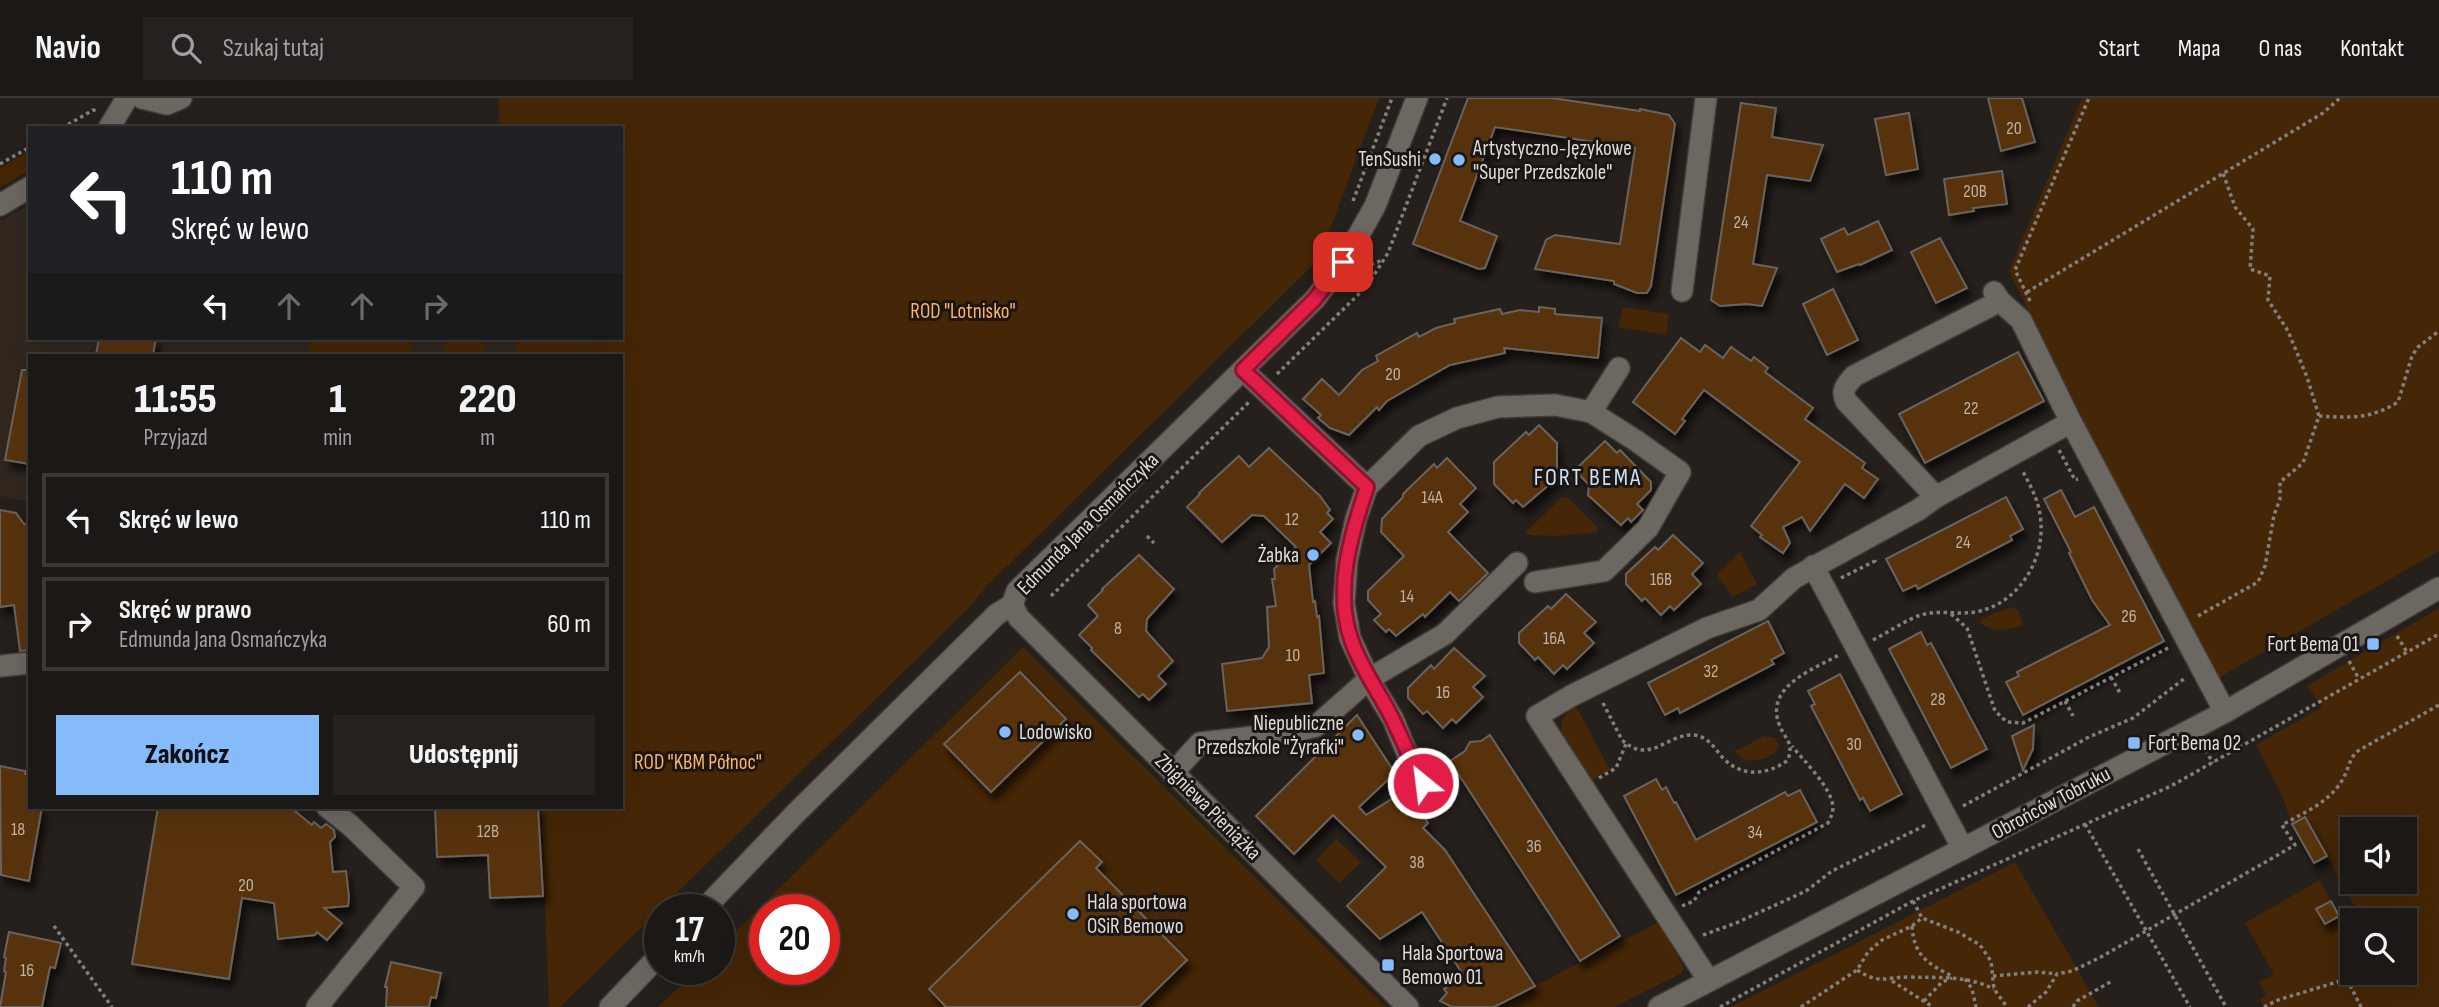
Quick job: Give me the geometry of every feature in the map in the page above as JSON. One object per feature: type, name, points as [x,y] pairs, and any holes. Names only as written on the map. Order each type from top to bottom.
[{"type":"street","points":[[108,120],[127,98]]},
{"type":"street","points":[[142,98],[167,104],[181,98]]},
{"type":"street","name":"Edmunda Jana Osmańczyka","points":[[719,894],[987,623],[1012,605],[1017,591],[1315,299],[1343,262],[1375,206],[1417,98]]},
{"type":"street","points":[[1682,291],[1706,98]]},
{"type":"street","points":[[0,205],[28,188]]},
{"type":"street","points":[[1936,497],[1846,401],[1835,385],[1997,297],[2021,320],[2071,422],[2225,712]]},
{"type":"street","points":[[1591,412],[1619,368]]},
{"type":"street","points":[[1243,370],[1367,487]]},
{"type":"street","points":[[1423,783],[1393,719],[1368,679],[1350,638],[1344,603],[1347,560],[1356,519],[1367,487],[1419,436],[1457,418],[1498,407],[1555,405],[1591,412],[1680,472],[1648,527],[1604,571],[1535,582]]},
{"type":"street","points":[[1709,981],[1537,716],[1707,628],[1759,610],[1794,578],[1813,566],[1918,510],[1936,497],[2071,422]]},
{"type":"street","points":[[1173,773],[1200,743],[1288,733],[1315,726],[1368,679],[1445,634],[1517,563]]},
{"type":"street","points":[[1813,566],[1861,645],[1962,849]]},
{"type":"street","name":"Obrońców Tobruku","points":[[1659,1007],[2225,712],[2439,588]]},
{"type":"street","name":"Zbigniewa Pieniążka","points":[[1012,605],[1019,618],[1408,1007]]},
{"type":"street","points":[[0,666],[28,663]]},
{"type":"street","points":[[317,1007],[414,887],[350,825],[330,809]]},
{"type":"street","points":[[610,1007],[644,972]]},
{"type":"path","points":[[1353,201],[1392,98]]},
{"type":"path","points":[[2032,305],[2015,270],[2089,98]]},
{"type":"path","points":[[2026,292],[2323,113],[2340,98]]},
{"type":"path","points":[[65,126],[93,110],[108,120]]},
{"type":"path","points":[[0,164],[28,148]]},
{"type":"path","points":[[2190,621],[2258,582],[2265,566],[2274,515],[2280,499],[2280,482],[2303,463],[2319,416],[2288,331],[2267,300],[2270,276],[2250,269],[2253,229],[2235,207],[2223,173]]},
{"type":"path","points":[[2319,416],[2355,418],[2382,412],[2398,402],[2412,356],[2418,346],[2439,331]]},
{"type":"path","points":[[1678,908],[1694,901],[1699,892],[1828,823],[1834,810],[1826,788],[1791,744],[1779,724],[1777,706],[1782,693],[1791,682],[1918,616],[1934,611],[1962,614],[1982,611],[1997,604],[2022,583],[2039,551],[2042,531],[2033,493],[2013,454]]},
{"type":"path","points":[[1147,536],[1154,542]]},
{"type":"path","points":[[1951,613],[1967,628],[1992,703],[2007,722],[2023,723],[2172,646]]},
{"type":"path","points":[[1720,1007],[1913,901],[2171,786],[2439,634]]},
{"type":"path","points":[[1685,942],[1736,923],[1806,891],[1832,871],[1945,816],[2089,737],[2133,718],[2183,679],[2202,668]]},
{"type":"path","points":[[2112,677],[2120,693]]},
{"type":"path","points":[[1593,685],[1622,740],[1637,749],[1648,750],[1692,735],[1710,741],[1726,761],[1753,773],[1766,772],[1788,760],[1791,744]]},
{"type":"path","points":[[2065,701],[2073,716]]},
{"type":"path","points":[[1993,975],[2038,972],[2057,974],[2072,971],[2295,845],[2282,825],[2326,800],[2342,782],[2356,752],[2439,705]]},
{"type":"path","points":[[26,775],[28,766]]},
{"type":"path","points":[[2085,824],[2190,1007]]},
{"type":"path","points":[[2138,849],[2226,1007]]},
{"type":"path","points":[[1913,901],[1922,918],[1958,932],[1980,945],[1991,961],[1994,989]]},
{"type":"path","points":[[1801,1007],[1857,970],[1868,952],[1882,940],[1912,926],[1922,918]]},
{"type":"path","points":[[54,926],[112,1007]]},
{"type":"path","points":[[1912,926],[1913,939],[1920,954],[1934,967],[1953,977]]},
{"type":"path","points":[[1857,970],[1882,981],[1906,977],[1953,977],[1977,981],[1994,989],[2007,1007]]},
{"type":"path","points":[[2028,1007],[2046,992],[2057,974]]},
{"type":"path","points":[[1924,1001],[1942,982],[1953,977]]},
{"type":"path","points":[[1965,979],[1972,989],[1976,1007]]},
{"type":"path","points":[[1891,980],[1933,1007]]},
{"type":"path","points":[[2073,1007],[2077,1001],[2112,981]]},
{"type":"path","points":[[2264,1007],[2278,1000],[2340,981]]},
{"type":"path","points":[[2350,985],[2361,1007]]},
{"type":"shaded area","points":[[28,205],[28,340],[515,340],[516,354],[28,354],[28,502],[0,496],[0,221]]},
{"type":"green space","name":"ROD \"Lotnisko\"","points":[[498,98],[1379,98],[1319,259],[985,588],[970,607],[676,894],[644,894],[644,925],[560,1007],[549,1007],[541,809],[623,809],[623,354],[516,354],[515,340],[623,340],[623,126],[500,126]]},
{"type":"green space","points":[[2082,98],[2439,98],[2439,551],[2218,678],[2196,644],[2009,271]]},
{"type":"green space","points":[[28,151],[28,171],[0,187],[0,168]]},
{"type":"green space","points":[[1623,307],[1669,314],[1666,335],[1618,327]]},
{"type":"green space","points":[[311,340],[412,341],[410,354],[308,354]]},
{"type":"green space","points":[[444,340],[483,340],[484,354],[445,354]]},
{"type":"green space","points":[[1562,497],[1568,498],[1598,528],[1596,532],[1560,536],[1529,535],[1526,532]]},
{"type":"green space","points":[[1740,552],[1757,584],[1733,597],[1717,575]]},
{"type":"green space","points":[[2011,607],[2019,611],[2023,625],[2000,630],[1979,622],[1989,615]]},
{"type":"green space","points":[[2439,608],[2439,1007],[2264,1007],[2260,999],[2266,995],[2259,982],[2274,974],[2245,923],[2320,880],[2340,914],[2340,985],[2417,985],[2417,908],[2353,908],[2355,907],[2348,894],[2417,894],[2417,817],[2340,817],[2340,880],[2327,856],[2314,863],[2292,824],[2282,795],[2256,745],[2322,707],[2307,686]]},
{"type":"green space","points":[[1023,647],[1386,1007],[658,1007],[681,985],[735,985],[735,932],[749,918],[749,985],[840,985],[840,894],[774,894]]},
{"type":"green space","points":[[1575,704],[1610,770],[1593,780],[1562,733],[1561,724],[1564,717]]},
{"type":"green space","points":[[1764,736],[1775,738],[1779,746],[1770,756],[1746,761],[1735,753],[1735,750]]},
{"type":"green space","points":[[1336,839],[1361,862],[1339,883],[1316,860]]},
{"type":"green space","points":[[2015,862],[2099,1007],[1731,1007]]},
{"type":"green space","points":[[1659,922],[1682,964],[1684,969],[1680,974],[1614,1007],[1494,1007]]},
{"type":"building","points":[[1468,98],[1552,98],[1669,115],[1675,124],[1651,286],[1647,293],[1637,293],[1614,284],[1614,281],[1535,269],[1546,240],[1555,235],[1620,244],[1635,148],[1495,127],[1460,221],[1497,236],[1485,268],[1479,269],[1413,244]]},
{"type":"building","points":[[1988,98],[2022,98],[2035,142],[2001,151]]},
{"type":"building","points":[[1741,103],[1776,108],[1772,137],[1823,145],[1810,181],[1767,175],[1753,264],[1777,268],[1762,306],[1720,306],[1711,300]]},
{"type":"building","points":[[1909,113],[1918,169],[1886,175],[1875,119]]},
{"type":"building","points":[[2002,171],[2007,204],[1973,208],[1974,211],[1949,215],[1944,179]]},
{"type":"building","points":[[1878,221],[1892,250],[1837,272],[1821,239],[1844,228],[1848,235]]},
{"type":"building","points":[[1940,238],[1967,288],[1936,303],[1911,252]]},
{"type":"building","points":[[1833,289],[1858,340],[1827,355],[1803,304]]},
{"type":"building","points":[[1539,307],[1555,309],[1555,314],[1602,318],[1598,358],[1504,348],[1505,353],[1450,365],[1387,401],[1379,410],[1377,407],[1349,435],[1330,428],[1318,418],[1321,415],[1303,399],[1322,379],[1339,395],[1362,370],[1378,361],[1376,356],[1417,333],[1419,337],[1436,328],[1455,323],[1454,319],[1500,309],[1502,314],[1520,310],[1539,312]]},
{"type":"building","points":[[1681,338],[1700,352],[1705,345],[1723,358],[1731,347],[1751,361],[1754,357],[1768,368],[1765,372],[1813,408],[1805,419],[1865,463],[1862,468],[1878,479],[1864,498],[1845,484],[1810,531],[1802,517],[1783,527],[1790,543],[1783,553],[1760,537],[1762,535],[1751,526],[1800,462],[1704,390],[1682,419],[1685,421],[1675,434],[1633,402]]},
{"type":"building","points":[[99,340],[156,340],[153,354],[96,354]]},
{"type":"building","points":[[2018,352],[2044,401],[1925,463],[1899,414]]},
{"type":"building","points":[[22,370],[28,370],[28,464],[5,460]]},
{"type":"building","points":[[1539,425],[1557,443],[1557,478],[1523,507],[1516,500],[1513,503],[1494,484],[1494,462],[1526,432],[1529,435]]},
{"type":"building","points":[[1605,441],[1617,453],[1620,450],[1651,482],[1651,490],[1637,504],[1643,510],[1631,522],[1628,518],[1621,525],[1588,495],[1589,485],[1575,470]]},
{"type":"building","points":[[1269,448],[1320,496],[1330,510],[1327,513],[1333,519],[1320,532],[1331,543],[1309,565],[1313,602],[1315,601],[1317,617],[1319,616],[1324,673],[1309,675],[1312,703],[1227,711],[1222,664],[1262,658],[1269,647],[1267,607],[1276,606],[1272,579],[1275,579],[1274,569],[1296,547],[1264,516],[1252,515],[1222,542],[1187,507],[1239,456],[1249,467]]},
{"type":"building","points":[[1447,458],[1476,488],[1460,504],[1468,512],[1448,532],[1488,573],[1459,601],[1450,592],[1425,617],[1423,614],[1396,636],[1389,629],[1386,632],[1374,620],[1381,614],[1368,600],[1368,591],[1404,556],[1381,532],[1382,519],[1434,464],[1437,468]]},
{"type":"building","points":[[2061,490],[2075,517],[2094,507],[2164,641],[2023,715],[2006,682],[2019,676],[2017,672],[2110,625],[2092,600],[2044,499]]},
{"type":"building","points":[[2006,497],[2023,529],[2010,536],[2012,540],[1918,589],[1916,585],[1903,591],[1886,559]]},
{"type":"building","points":[[0,510],[16,513],[24,524],[28,525],[28,650],[20,651],[14,605],[0,607]]},
{"type":"building","points":[[1673,535],[1703,563],[1692,574],[1701,584],[1674,610],[1670,606],[1661,615],[1645,598],[1642,601],[1626,584],[1626,574],[1655,547],[1658,550]]},
{"type":"building","points":[[1139,555],[1174,589],[1147,619],[1146,631],[1173,661],[1158,676],[1166,684],[1149,700],[1143,694],[1139,697],[1079,635],[1098,616],[1088,605]]},
{"type":"building","points":[[1566,594],[1596,622],[1584,633],[1594,643],[1567,669],[1563,665],[1554,674],[1538,657],[1535,660],[1519,643],[1519,633],[1548,606],[1551,609]]},
{"type":"building","points":[[1768,621],[1784,653],[1771,660],[1774,664],[1680,713],[1678,708],[1665,715],[1648,683]]},
{"type":"building","points":[[1921,632],[1927,645],[1931,643],[1987,749],[1951,768],[1889,649]]},
{"type":"building","points":[[1454,648],[1485,676],[1473,687],[1483,697],[1456,723],[1452,719],[1443,728],[1427,711],[1423,714],[1408,698],[1408,688],[1431,665],[1434,669]]},
{"type":"building","name":"Lodowisko","points":[[1020,672],[1066,719],[991,792],[944,744]]},
{"type":"building","points":[[1840,674],[1902,794],[1870,811],[1863,798],[1860,800],[1811,706],[1815,704],[1808,691]]},
{"type":"building","points":[[1357,715],[1395,773],[1359,807],[1366,815],[1406,790],[1428,823],[1423,828],[1445,850],[1535,986],[1494,1007],[1452,1007],[1440,1001],[1447,993],[1444,989],[1464,976],[1422,912],[1380,939],[1347,906],[1386,867],[1333,815],[1294,854],[1256,816]]},
{"type":"building","points":[[2034,725],[2033,749],[2023,770],[2012,736]]},
{"type":"building","points":[[1490,735],[1620,936],[1580,961],[1450,761],[1465,751],[1470,742],[1481,741]]},
{"type":"building","points":[[0,766],[28,772],[28,809],[42,809],[29,881],[1,875]]},
{"type":"building","points":[[1656,779],[1662,790],[1666,787],[1674,803],[1676,802],[1696,840],[1785,792],[1788,796],[1800,790],[1817,822],[1676,895],[1624,796]]},
{"type":"building","points":[[158,809],[292,809],[312,825],[314,822],[321,828],[326,824],[334,830],[335,837],[330,842],[333,872],[346,871],[349,897],[348,906],[324,908],[342,923],[327,940],[317,932],[315,935],[278,939],[274,903],[242,898],[229,979],[132,964]]},
{"type":"building","points":[[435,809],[538,809],[543,896],[490,898],[488,855],[437,857]]},
{"type":"building","points":[[2305,817],[2327,856],[2314,863],[2292,824]]},
{"type":"building","name":"Hala sportowa OSiR Bemowo","points":[[1080,841],[1102,862],[1096,868],[1187,960],[1139,1007],[946,1007],[929,989]]},
{"type":"building","points":[[2331,901],[2339,916],[2325,924],[2316,909]]},
{"type":"building","points":[[9,932],[61,943],[55,968],[50,967],[42,1007],[0,1007]]},
{"type":"building","points":[[391,962],[441,973],[436,998],[431,997],[429,1007],[386,1007],[385,987]]},
{"type":"place","name":"TenSushi","points":[[1435,159]]},
{"type":"place","name":"Artystyczno-Językowe \"Super Przedszkole\"","points":[[1459,160]]},
{"type":"place","name":"Żabka","points":[[1313,555]]},
{"type":"place","name":"Fort Bema 01","points":[[2373,644]]},
{"type":"place","name":"Lodowisko","points":[[1005,732]]},
{"type":"place","name":"Niepubliczne Przedszkole \"Żyrafki\"","points":[[1358,735]]},
{"type":"place","name":"Fort Bema 02","points":[[2134,743]]},
{"type":"place","name":"Hala sportowa OSiR Bemowo","points":[[1073,914]]},
{"type":"place","name":"Hala Sportowa Bemowo 01","points":[[1388,965]]},
{"type":"district","name":"FORT BEMA","points":[[1588,477]]},
{"type":"route","points":[[1343,262],[1315,299],[1243,370],[1367,487],[1356,519],[1347,560],[1344,603],[1350,638],[1368,679],[1393,719],[1423,783]]},
{"type":"park label","name":"ROD \"KBM Północ\"","points":[[698,762]]}]
